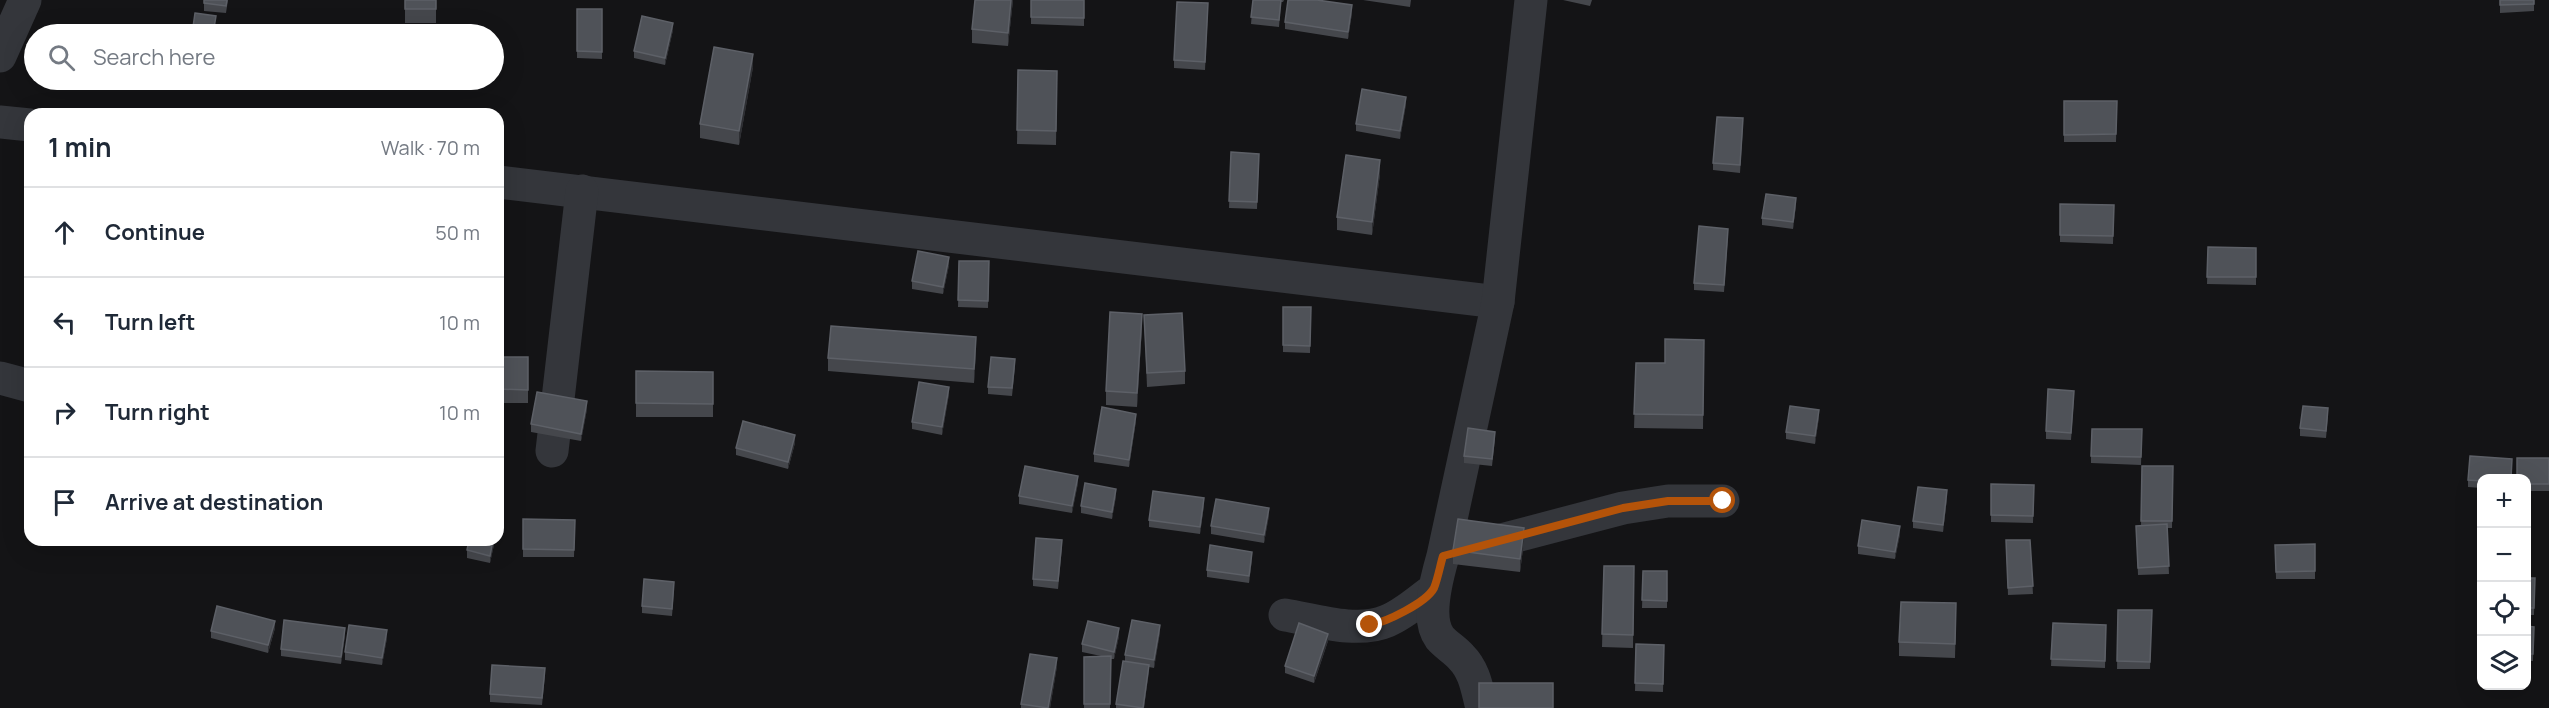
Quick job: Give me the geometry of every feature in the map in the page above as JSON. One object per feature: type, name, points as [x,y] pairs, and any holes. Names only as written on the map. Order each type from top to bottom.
[{"type":"street","points":[[0,56],[25,0]]},
{"type":"street","points":[[1482,708],[1473,673],[1461,657],[1439,636],[1435,622],[1433,590],[1443,556],[1498,302],[1531,0]]},
{"type":"street","points":[[0,122],[24,124]]},
{"type":"street","points":[[504,183],[1498,302]]},
{"type":"street","points":[[552,451],[582,191]]},
{"type":"street","points":[[0,378],[24,384]]},
{"type":"street","points":[[1443,556],[1623,508],[1668,501],[1723,501]]},
{"type":"street","points":[[1285,615],[1349,625],[1370,625],[1385,622],[1408,609],[1433,590]]},
{"type":"building","points":[[204,0],[227,0],[226,6],[204,3]]},
{"type":"building","points":[[405,0],[436,0],[436,9],[405,9]]},
{"type":"building","points":[[975,0],[1011,0],[1008,33],[972,29]]},
{"type":"building","points":[[1031,0],[1084,0],[1084,18],[1031,17]]},
{"type":"building","points":[[1253,0],[1281,0],[1279,20],[1251,17]]},
{"type":"building","points":[[1288,0],[1317,0],[1352,5],[1348,32],[1285,22]]},
{"type":"building","points":[[2500,0],[2534,0],[2534,4],[2500,5]]},
{"type":"building","points":[[1177,2],[1208,3],[1205,62],[1174,60]]},
{"type":"building","points":[[577,9],[602,9],[602,52],[577,51]]},
{"type":"building","points":[[195,13],[216,16],[215,24],[193,24]]},
{"type":"building","points":[[642,16],[673,23],[665,58],[634,51]]},
{"type":"building","points":[[714,47],[753,54],[739,131],[700,124]]},
{"type":"building","points":[[1018,70],[1057,71],[1056,131],[1017,130]]},
{"type":"building","points":[[1362,89],[1406,97],[1400,131],[1356,124]]},
{"type":"building","points":[[2064,101],[2117,101],[2116,134],[2064,135]]},
{"type":"building","points":[[1717,117],[1743,118],[1740,165],[1713,163]]},
{"type":"building","points":[[1231,152],[1259,154],[1257,202],[1229,201]]},
{"type":"building","points":[[1346,155],[1380,160],[1372,222],[1337,217]]},
{"type":"building","points":[[1766,194],[1796,198],[1793,222],[1762,218]]},
{"type":"building","points":[[2060,204],[2114,205],[2113,236],[2060,235]]},
{"type":"building","points":[[1699,226],[1728,229],[1724,285],[1694,283]]},
{"type":"building","points":[[2208,247],[2256,248],[2256,277],[2207,277]]},
{"type":"building","points":[[918,251],[949,257],[943,287],[912,281]]},
{"type":"building","points":[[959,261],[989,261],[988,301],[958,300]]},
{"type":"building","points":[[1283,307],[1311,307],[1310,346],[1283,345]]},
{"type":"building","points":[[1110,312],[1142,314],[1137,393],[1106,391]]},
{"type":"building","points":[[1182,313],[1185,371],[1147,373],[1144,315]]},
{"type":"building","points":[[831,326],[976,337],[974,369],[828,358]]},
{"type":"building","points":[[1665,339],[1704,340],[1703,415],[1634,414],[1636,363],[1665,363]]},
{"type":"building","points":[[504,357],[528,357],[528,390],[504,389]]},
{"type":"building","points":[[991,357],[1015,359],[1012,388],[988,387]]},
{"type":"building","points":[[636,371],[713,372],[713,404],[636,403]]},
{"type":"building","points":[[919,382],[949,387],[942,427],[912,422]]},
{"type":"building","points":[[2048,389],[2074,391],[2071,433],[2046,431]]},
{"type":"building","points":[[537,392],[587,401],[581,434],[531,424]]},
{"type":"building","points":[[1790,406],[1819,410],[1815,436],[1786,432]]},
{"type":"building","points":[[2303,406],[2328,408],[2326,431],[2300,428]]},
{"type":"building","points":[[1102,407],[1136,414],[1129,460],[1094,454]]},
{"type":"building","points":[[743,421],[795,435],[788,462],[736,448]]},
{"type":"building","points":[[1468,428],[1495,432],[1492,459],[1464,456]]},
{"type":"building","points":[[2092,429],[2142,429],[2141,457],[2091,456]]},
{"type":"building","points":[[2470,456],[2512,459],[2511,474],[2477,474],[2477,481],[2468,480]]},
{"type":"building","points":[[2517,458],[2549,458],[2549,484],[2531,484],[2531,474],[2517,474]]},
{"type":"building","points":[[1025,466],[1078,476],[1072,506],[1019,496]]},
{"type":"building","points":[[2142,466],[2173,466],[2172,521],[2141,521]]},
{"type":"building","points":[[1085,483],[1116,489],[1112,512],[1081,506]]},
{"type":"building","points":[[1991,484],[2034,485],[2033,516],[1991,515]]},
{"type":"building","points":[[1918,487],[1947,490],[1943,525],[1913,521]]},
{"type":"building","points":[[1153,491],[1204,498],[1200,527],[1149,520]]},
{"type":"building","points":[[1216,499],[1269,508],[1264,535],[1211,526]]},
{"type":"building","points":[[523,519],[575,520],[574,550],[523,549]]},
{"type":"building","points":[[1458,519],[1524,528],[1520,559],[1453,550]]},
{"type":"building","points":[[1862,520],[1900,526],[1895,552],[1858,546]]},
{"type":"building","points":[[2167,524],[2169,566],[2138,568],[2136,526]]},
{"type":"building","points":[[1036,538],[1062,540],[1058,581],[1033,579]]},
{"type":"building","points":[[2006,540],[2030,540],[2033,586],[2008,588]]},
{"type":"building","points":[[2315,544],[2315,571],[2276,572],[2275,545]]},
{"type":"building","points":[[1210,545],[1252,552],[1249,576],[1207,570]]},
{"type":"building","points":[[468,546],[492,546],[490,556],[467,550]]},
{"type":"building","points":[[1604,566],[1634,566],[1633,635],[1602,634]]},
{"type":"building","points":[[1643,571],[1667,571],[1667,601],[1642,600]]},
{"type":"building","points":[[2531,578],[2535,578],[2534,608],[2531,608]]},
{"type":"building","points":[[644,579],[674,582],[672,609],[642,606]]},
{"type":"building","points":[[1901,602],[1956,603],[1955,644],[1899,642]]},
{"type":"building","points":[[217,606],[275,621],[268,645],[211,631]]},
{"type":"building","points":[[2118,610],[2152,610],[2150,662],[2117,661]]},
{"type":"building","points":[[284,620],[345,628],[341,657],[281,649]]},
{"type":"building","points":[[1132,620],[1160,625],[1154,660],[1125,655]]},
{"type":"building","points":[[1088,621],[1119,628],[1114,652],[1082,644]]},
{"type":"building","points":[[1299,623],[1328,634],[1314,676],[1285,666]]},
{"type":"building","points":[[2053,623],[2106,625],[2105,661],[2051,659]]},
{"type":"building","points":[[349,625],[387,630],[382,658],[345,652]]},
{"type":"building","points":[[2531,627],[2534,627],[2533,654],[2531,654]]},
{"type":"building","points":[[1636,644],[1664,645],[1663,684],[1635,683]]},
{"type":"building","points":[[1030,654],[1057,658],[1048,708],[1021,704]]},
{"type":"building","points":[[1111,656],[1110,704],[1084,704],[1084,657]]},
{"type":"building","points":[[1123,661],[1149,665],[1143,708],[1116,704]]},
{"type":"building","points":[[492,665],[545,668],[542,698],[490,694]]},
{"type":"building","points":[[1479,683],[1553,683],[1553,708],[1479,708]]},
{"type":"route","points":[[1370,625],[1385,622],[1408,609],[1433,590],[1443,556],[1623,508],[1668,501],[1723,501]]}]
